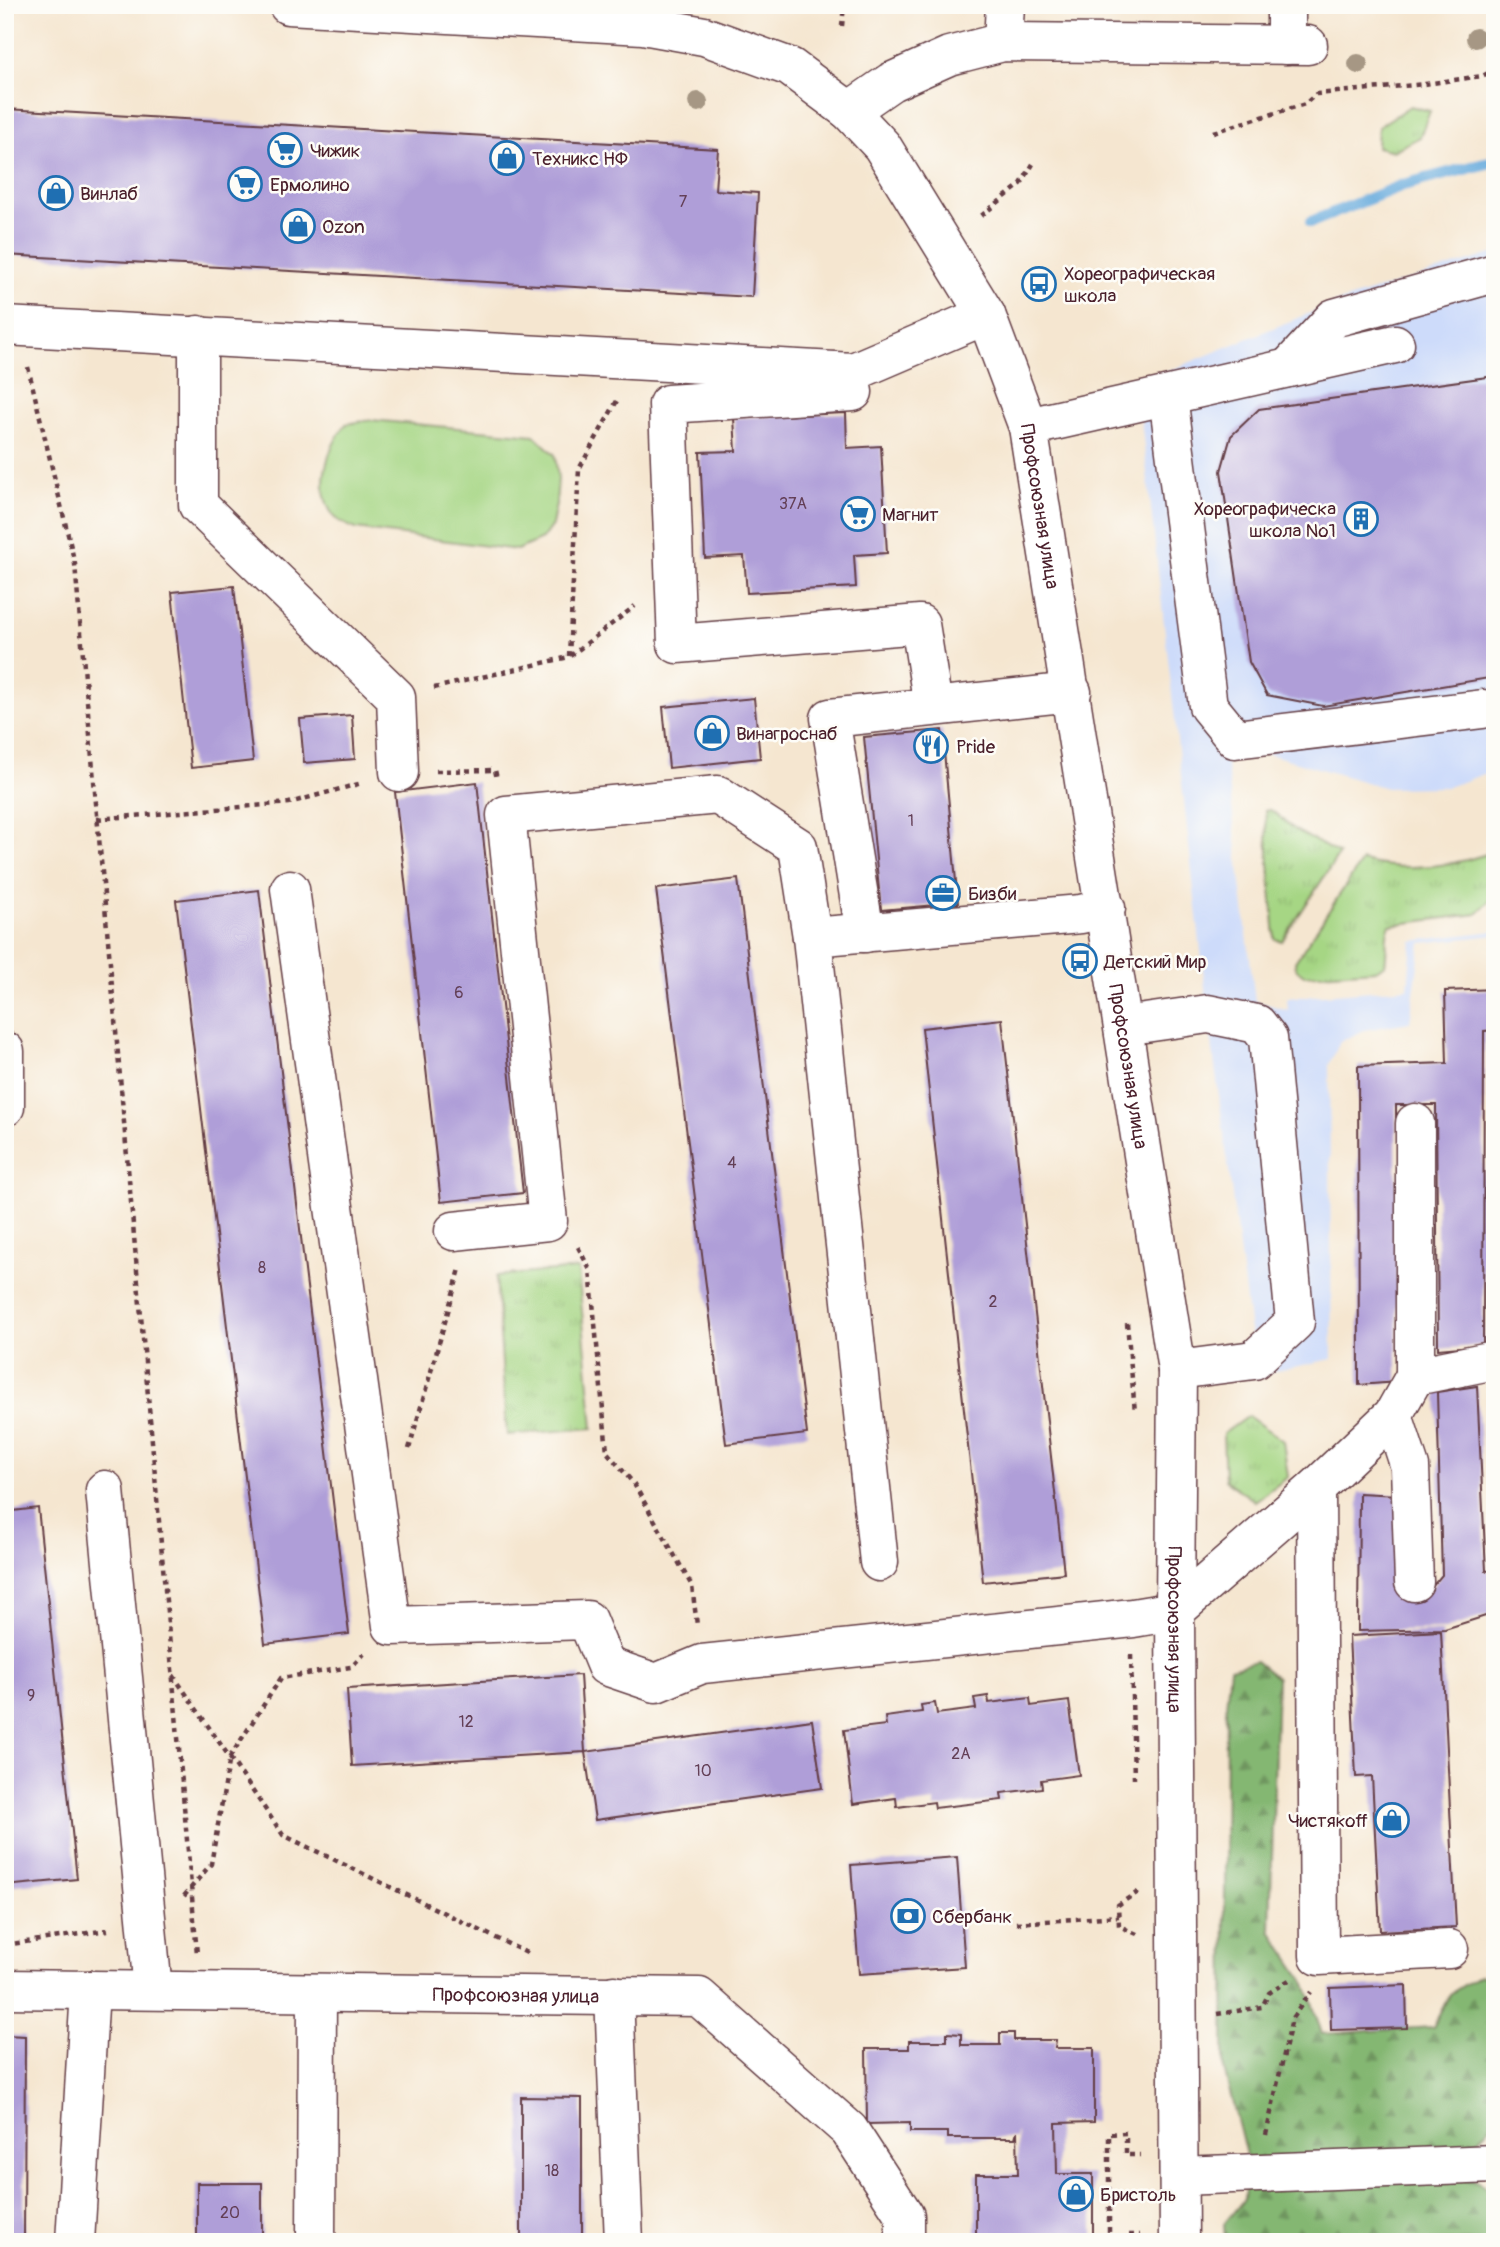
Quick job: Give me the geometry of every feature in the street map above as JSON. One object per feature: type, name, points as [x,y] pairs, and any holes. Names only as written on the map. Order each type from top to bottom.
[{"type":"street","name":"Профсоюзная улица","points":[[288,5],[644,15],[790,67],[849,111],[882,146],[986,315],[1028,427],[1072,692],[1177,1370],[1174,1611],[1179,2242]]},
{"type":"street","points":[[849,111],[891,82],[949,56],[1004,24],[1297,45],[1286,5]]},
{"type":"street","points":[[1288,368],[1334,318],[1495,273]]},
{"type":"street","points":[[12,326],[853,372],[986,315]]},
{"type":"street","points":[[198,335],[198,505],[396,697],[399,772]]},
{"type":"street","points":[[1028,427],[1395,344]]},
{"type":"street","points":[[853,372],[853,394],[668,404],[677,645],[920,624],[933,706]]},
{"type":"street","points":[[1168,396],[1208,706],[1235,739],[1483,709]]},
{"type":"street","points":[[866,933],[830,718],[1072,692]]},
{"type":"street","points":[[454,1231],[548,1221],[506,815],[718,795],[798,847],[850,840]]},
{"type":"street","points":[[798,847],[812,937],[879,1562]]},
{"type":"street","points":[[290,889],[391,1626],[587,1620],[606,1666],[656,1682],[702,1664],[1133,1618],[1174,1611],[1316,1488],[1393,1415],[1416,1376],[1415,1123]]},
{"type":"street","points":[[812,937],[1082,914],[1106,908]]},
{"type":"street","points":[[1124,1026],[1208,1014],[1257,1024],[1268,1038],[1295,1322],[1254,1360],[1177,1370]]},
{"type":"street","points":[[5,1051],[5,1107]]},
{"type":"street","points":[[1416,1376],[1495,1360]]},
{"type":"street","points":[[1393,1415],[1410,1467],[1414,1582]]},
{"type":"street","points":[[1316,1488],[1319,1956],[1332,1964],[1449,1949]]},
{"type":"street","points":[[105,1490],[153,1990]]},
{"type":"street","name":"Профсоюзная улица","points":[[5,1989],[699,1997],[849,2130],[905,2216],[905,2242]]},
{"type":"street","points":[[75,2242],[90,1990]]},
{"type":"street","points":[[316,2242],[317,1994]]},
{"type":"street","points":[[614,1996],[624,2242]]},
{"type":"street","points":[[1179,2176],[1495,2164]]},
{"type":"path","points":[[842,26],[844,5]]},
{"type":"path","points":[[1213,132],[1305,104],[1315,94],[1437,82],[1482,76],[1495,71]]},
{"type":"path","points":[[981,216],[1021,184],[1033,164]]},
{"type":"path","points":[[12,326],[75,564],[200,1991]]},
{"type":"path","points":[[569,657],[579,469],[640,360]]},
{"type":"path","points":[[396,697],[569,657],[676,575]]},
{"type":"path","points":[[97,819],[289,803],[399,772],[495,770],[506,815]]},
{"type":"path","points":[[548,1221],[576,1243],[590,1270],[607,1452],[634,1484],[691,1586],[702,1664]]},
{"type":"path","points":[[407,1455],[461,1271],[454,1231]]},
{"type":"path","points":[[1126,1314],[1135,1420]]},
{"type":"path","points":[[1133,1618],[1130,1685],[1134,1780]]},
{"type":"path","points":[[5,1945],[147,1925],[192,1889],[211,1864],[230,1757],[281,1678],[351,1667],[391,1626]]},
{"type":"path","points":[[172,1674],[283,1835],[540,1960]]},
{"type":"path","points":[[1138,1881],[1139,1903]]},
{"type":"path","points":[[1138,1891],[1118,1905],[1119,1926],[1140,1936],[1140,1925]]},
{"type":"path","points":[[1017,1923],[1119,1916]]},
{"type":"path","points":[[1212,2014],[1262,2007],[1269,1993],[1284,1981],[1332,1964]]},
{"type":"path","points":[[1236,2174],[1265,2138],[1292,2018],[1332,1964]]},
{"type":"path","points":[[1109,2242],[1109,2134],[1126,2133],[1126,2155],[1144,2155]]},
{"type":"path","points":[[1126,2242],[1126,2235],[1145,2235],[1145,2242]]},
{"type":"shaded area","points":[[1495,253],[1495,770],[1448,787],[1386,788],[1224,741],[1255,1001],[1288,1010],[1287,998],[1408,988],[1412,941],[1495,931],[1495,935],[1421,943],[1410,1022],[1364,1030],[1340,1042],[1329,1065],[1332,1359],[1256,1375],[1208,1014],[1137,384],[1332,304]]},
{"type":"green space","points":[[1410,106],[1430,111],[1420,137],[1393,151],[1377,147],[1378,127]]},
{"type":"green space","points":[[371,420],[534,435],[555,455],[558,479],[552,525],[542,539],[517,550],[356,529],[340,522],[333,515],[324,493],[329,456],[346,424]]},
{"type":"green space","points":[[1265,810],[1271,810],[1295,830],[1339,854],[1282,941],[1275,939]]},
{"type":"green space","points":[[1487,854],[1492,856],[1494,897],[1477,914],[1390,925],[1385,964],[1376,970],[1304,975],[1296,969],[1295,962],[1362,861],[1394,867],[1425,867],[1456,863]]},
{"type":"green space","points":[[578,1269],[593,1428],[507,1435],[496,1276]]},
{"type":"green space","points":[[1248,1416],[1283,1441],[1288,1477],[1255,1501],[1225,1480],[1223,1434]]},
{"type":"green space","points":[[1256,1661],[1277,1678],[1270,1930],[1306,1984],[1322,2034],[1433,2027],[1450,1994],[1480,1975],[1495,1985],[1495,2122],[1473,2145],[1472,2178],[1494,2193],[1494,2242],[1225,2242],[1224,2224],[1244,2199],[1247,2159],[1224,2069],[1226,1706],[1230,1668]]},
{"type":"building","points":[[5,109],[718,149],[715,190],[758,193],[752,297],[5,255]]},
{"type":"building","name":"Хореографическа школа №1","points":[[1495,376],[1495,677],[1323,706],[1267,695],[1249,662],[1221,471],[1231,436],[1259,409]]},
{"type":"building","points":[[846,413],[847,448],[881,446],[887,553],[854,555],[856,587],[747,593],[744,556],[705,558],[700,452],[736,451],[734,418]]},
{"type":"building","points":[[234,586],[253,761],[191,768],[172,592]]},
{"type":"building","name":"Винагроснаб","points":[[754,698],[760,758],[669,768],[663,707]]},
{"type":"building","points":[[352,715],[355,759],[304,763],[300,719]]},
{"type":"building","points":[[942,730],[958,903],[881,910],[864,737]]},
{"type":"building","points":[[477,782],[523,1193],[441,1202],[395,792]]},
{"type":"building","points":[[738,879],[807,1434],[726,1444],[656,889]]},
{"type":"building","points":[[259,890],[349,1634],[265,1644],[176,900]]},
{"type":"building","points":[[1495,989],[1495,1030],[1484,1031],[1483,1345],[1438,1349],[1436,1105],[1396,1105],[1397,1382],[1359,1385],[1358,1066],[1447,1063],[1445,991]]},
{"type":"building","points":[[1002,1019],[1064,1573],[983,1582],[922,1028]]},
{"type":"building","points":[[1477,1386],[1486,1571],[1495,1570],[1495,1613],[1445,1629],[1358,1631],[1359,1493],[1398,1495],[1427,1593],[1442,1575],[1437,1392]]},
{"type":"building","points":[[38,1508],[77,1879],[5,1886],[5,1512]]},
{"type":"building","points":[[1441,1631],[1456,1927],[1380,1931],[1372,1776],[1356,1777],[1349,1636]]},
{"type":"building","points":[[580,1675],[585,1752],[352,1766],[347,1689]]},
{"type":"building","points":[[988,1696],[989,1703],[1030,1698],[1031,1706],[1069,1701],[1079,1775],[1041,1780],[1042,1788],[1001,1793],[1002,1800],[935,1808],[934,1802],[897,1807],[896,1798],[853,1804],[844,1730],[886,1725],[885,1717],[922,1712],[921,1705],[935,1703],[937,1714],[976,1709],[974,1698]]},
{"type":"building","points":[[812,1720],[822,1788],[595,1820],[585,1752]]},
{"type":"building","name":"Сбербанк","points":[[957,1857],[965,1967],[859,1974],[851,1865]]},
{"type":"building","points":[[1406,1985],[1407,2028],[1331,2030],[1330,1988]]},
{"type":"building","points":[[947,2033],[961,2034],[961,2045],[1000,2045],[1000,2033],[1014,2033],[1014,2040],[1056,2040],[1055,2048],[1094,2048],[1094,2122],[1056,2123],[1057,2174],[1093,2174],[1093,2242],[976,2242],[976,2174],[1018,2174],[1017,2131],[1015,2138],[948,2138],[948,2132],[910,2132],[910,2123],[867,2124],[866,2049],[909,2049],[909,2041],[947,2041]]},
{"type":"building","points":[[5,2035],[25,2036],[24,2242],[5,2242]]},
{"type":"building","points":[[521,2097],[582,2098],[582,2242],[521,2242]]},
{"type":"building","points":[[197,2183],[262,2183],[262,2242],[197,2242]]},
{"type":"waterway","points":[[1311,222],[1403,185],[1495,161]]},
{"type":"place","name":"Чижик","points":[[285,150]]},
{"type":"place","name":"Техникс НФ","points":[[507,158]]},
{"type":"place","name":"Ермолино","points":[[245,184]]},
{"type":"place","name":"Винлаб","points":[[56,193]]},
{"type":"place","name":"Ozon","points":[[298,226]]},
{"type":"place","name":"Хореографическая школа","points":[[1039,284]]},
{"type":"place","name":"Магнит","points":[[858,514]]},
{"type":"place","name":"Хореографическа школа №1","points":[[1361,519]]},
{"type":"place","name":"Винагроснаб","points":[[712,733]]},
{"type":"place","name":"Pride","points":[[931,746]]},
{"type":"place","name":"Бизби","points":[[943,893]]},
{"type":"place","name":"Детский Мир","points":[[1080,961]]},
{"type":"place","name":"Чистякоff","points":[[1392,1820]]},
{"type":"place","name":"Сбербанк","points":[[908,1916]]},
{"type":"place","name":"Бристоль","points":[[1076,2194]]}]
